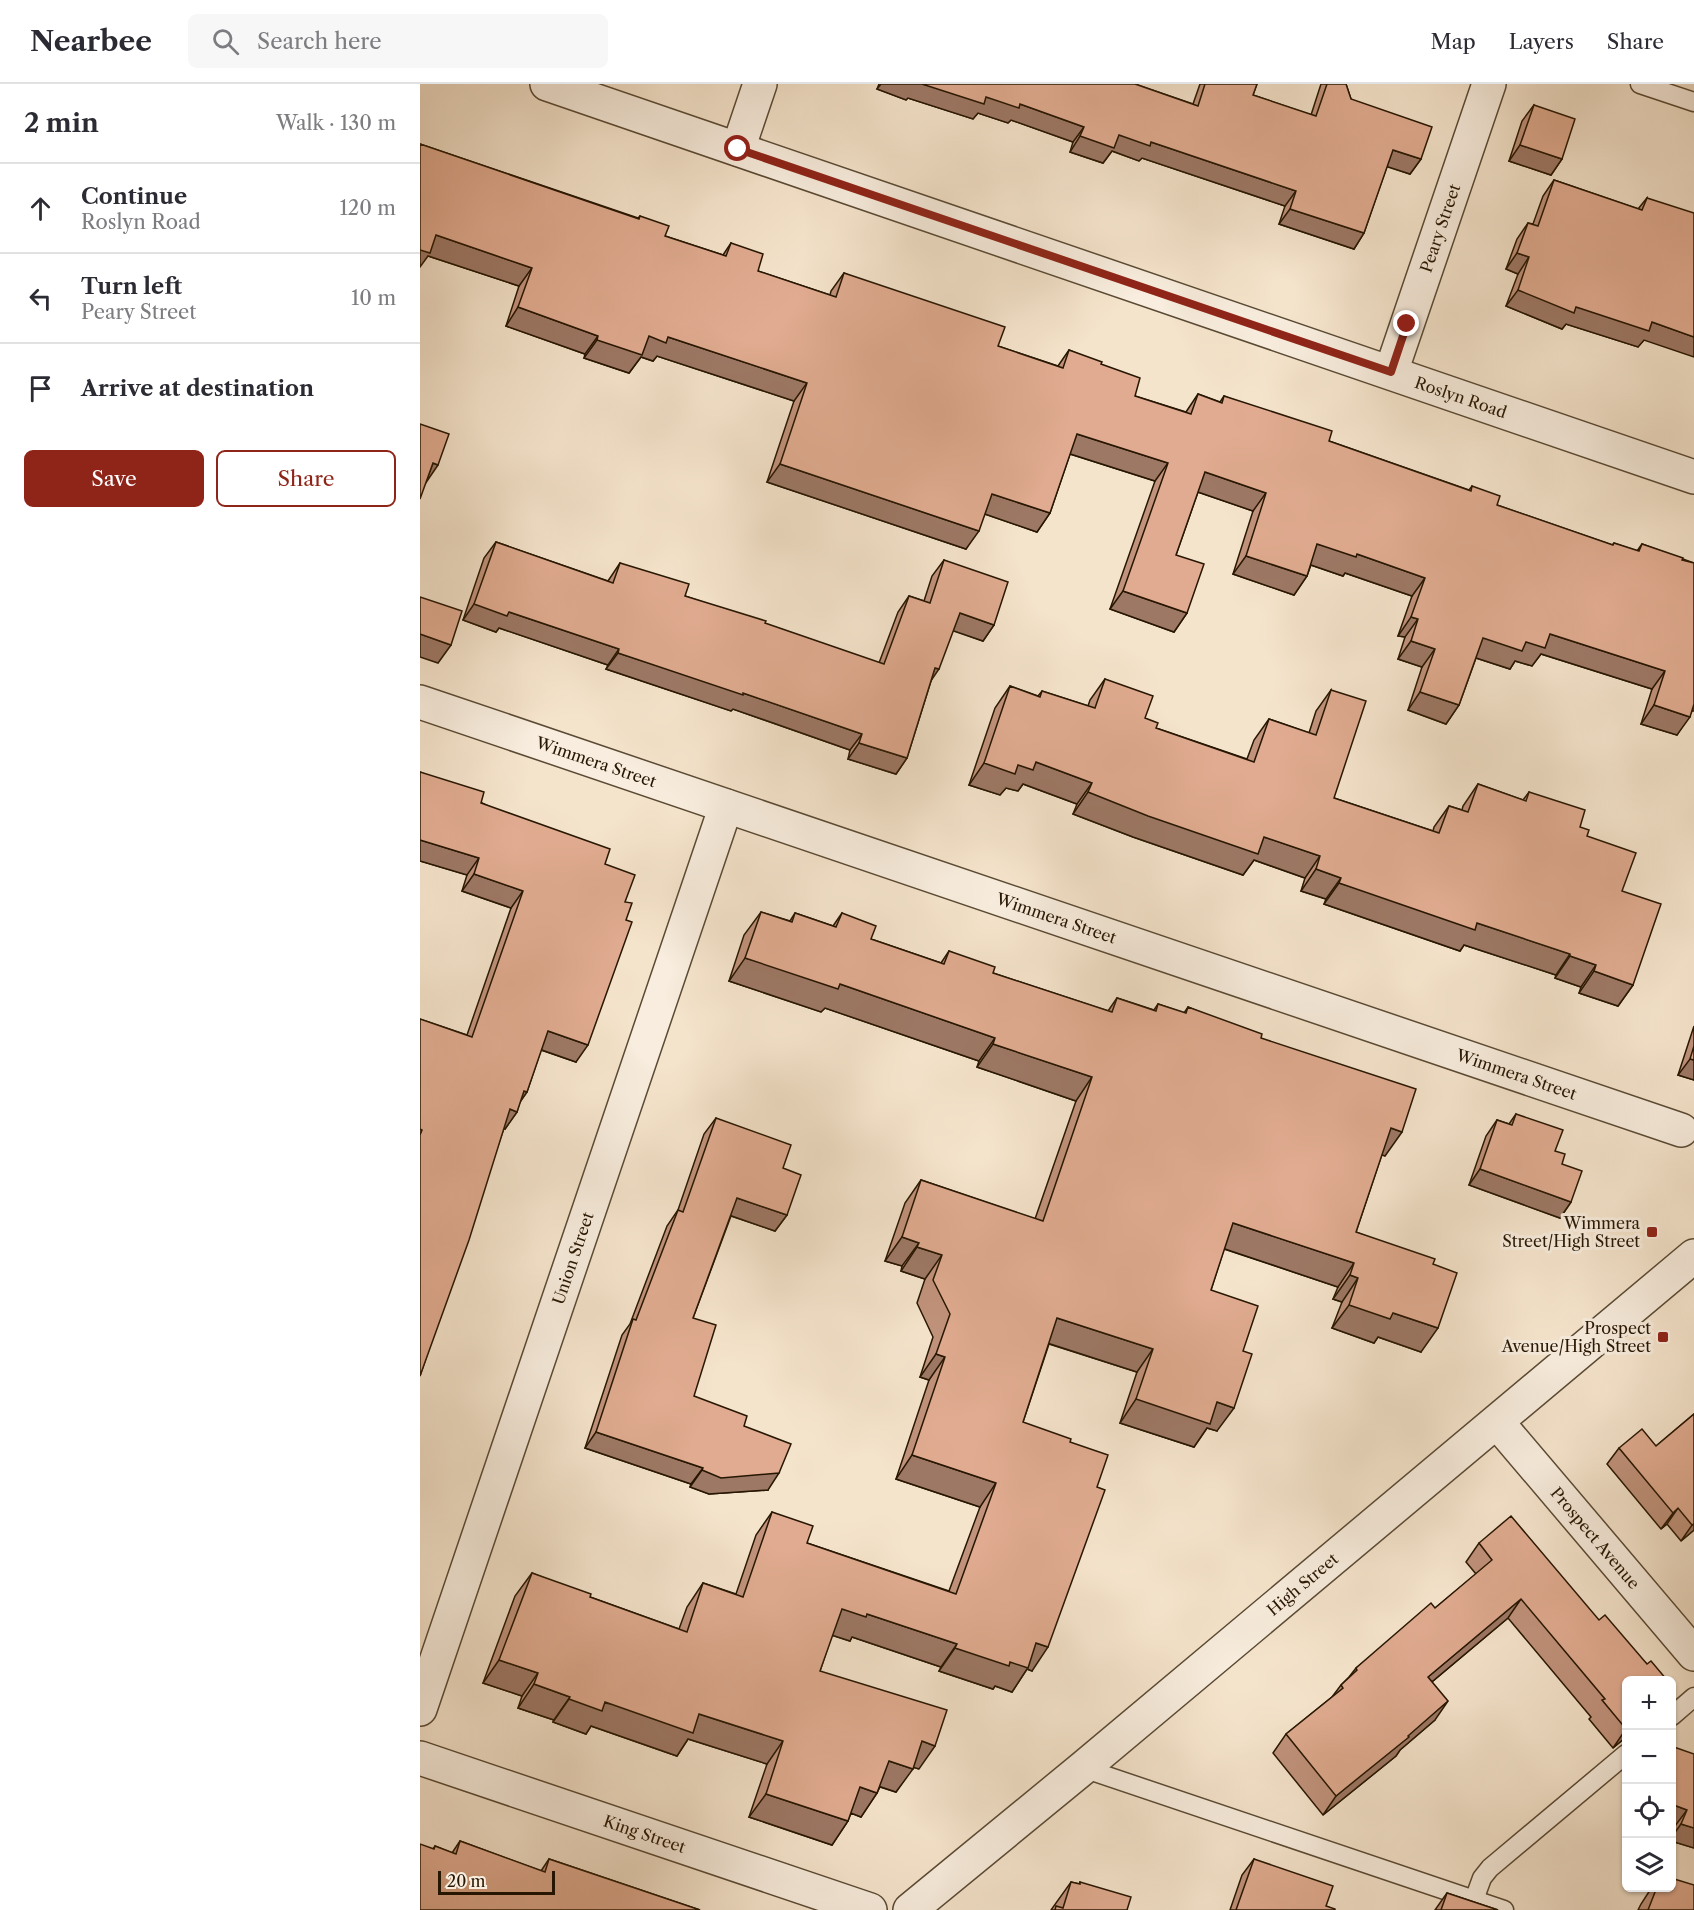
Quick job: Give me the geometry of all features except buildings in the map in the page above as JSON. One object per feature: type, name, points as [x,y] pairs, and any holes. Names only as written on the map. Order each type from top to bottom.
[{"type":"street","name":"Roslyn Road","points":[[547,84],[1694,477]]},
{"type":"street","points":[[738,149],[760,84]]},
{"type":"street","name":"Peary Street","points":[[1391,372],[1489,84]]},
{"type":"street","name":"Wimmera Street","points":[[420,702],[1687,1131]]},
{"type":"street","name":"Union Street","points":[[420,1710],[726,807]]},
{"type":"street","name":"High Street","points":[[910,1910],[1694,1256]]},
{"type":"street","name":"Prospect Avenue","points":[[1497,1422],[1694,1654]]},
{"type":"street","name":"King Street","points":[[420,1758],[870,1910]]},
{"type":"lane","points":[[1640,84],[1694,102]]},
{"type":"lane","points":[[1676,1712],[1694,1697]]},
{"type":"lane","points":[[1474,1900],[1482,1878],[1490,1868],[1622,1757]]},
{"type":"lane","points":[[1083,1768],[1504,1910]]},
{"type":"place","name":"Wimmera Street/High Street","points":[[1652,1232]]},
{"type":"place","name":"Prospect Avenue/High Street","points":[[1663,1337]]},
{"type":"route","points":[[738,149],[1391,372],[1407,324]]}]
